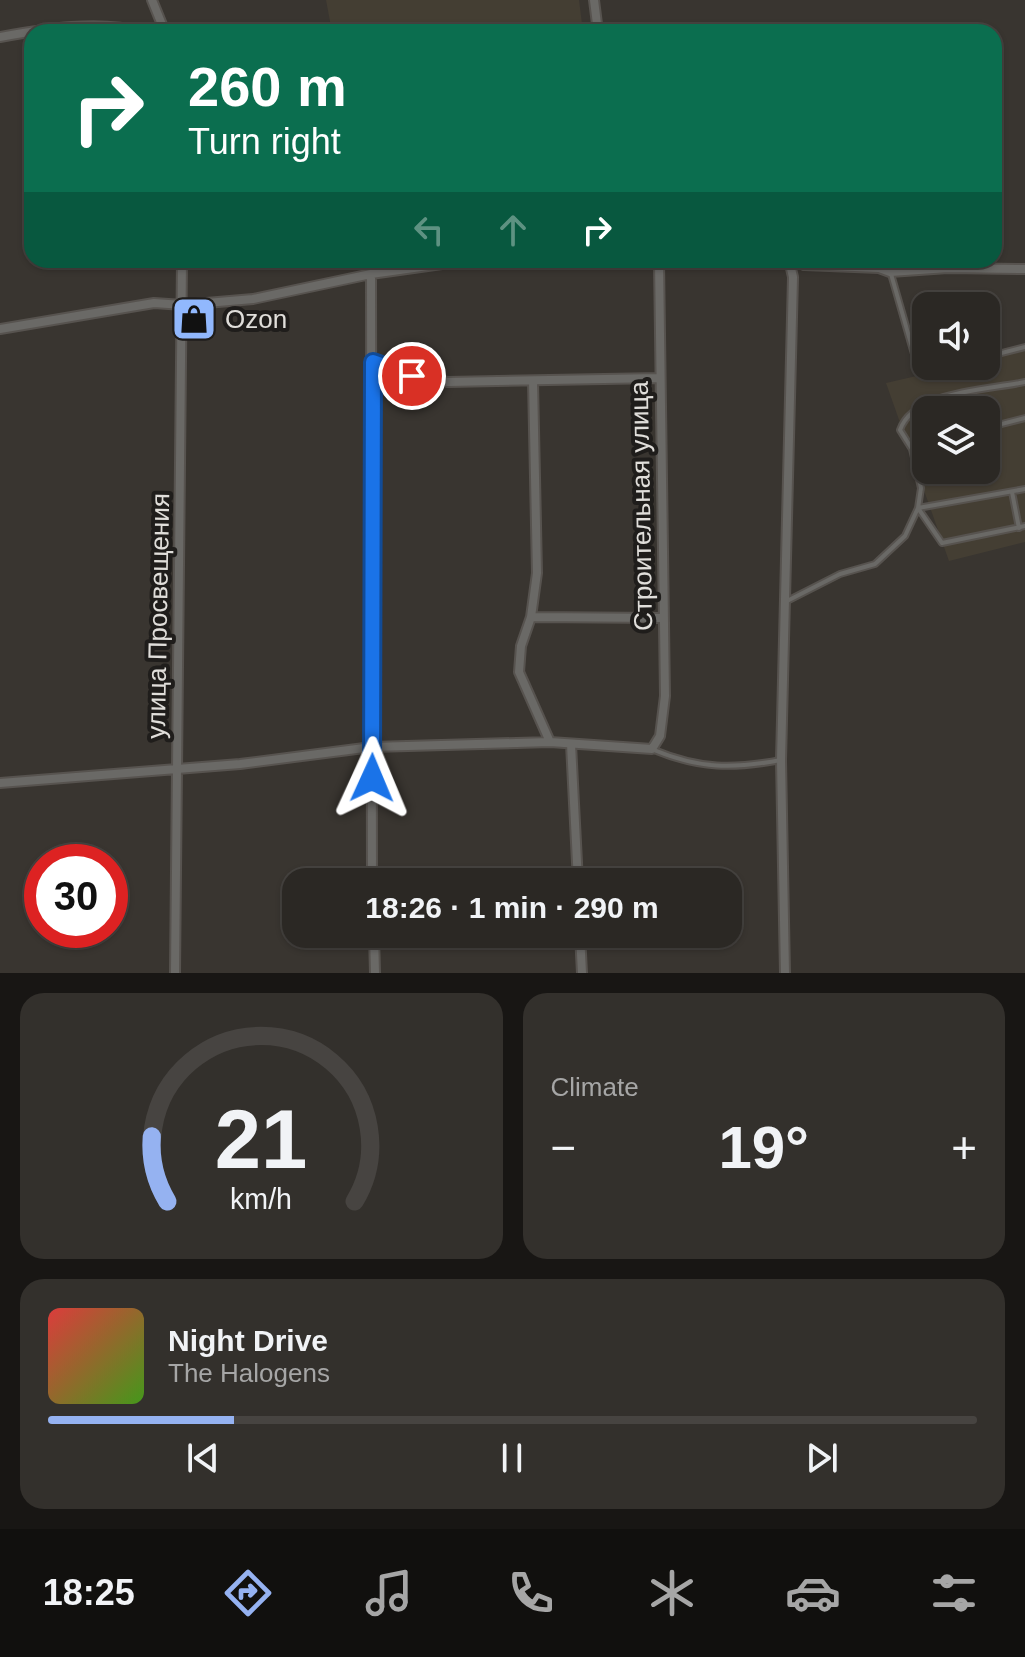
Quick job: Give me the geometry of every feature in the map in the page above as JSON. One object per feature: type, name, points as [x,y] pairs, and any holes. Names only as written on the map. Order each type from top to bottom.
[{"type":"street","points":[[152,0],[162,24]]},
{"type":"street","points":[[594,0],[597,24]]},
{"type":"street","points":[[0,37],[24,35]]},
{"type":"street","name":"улица Просвещения","points":[[175,973],[182,268]]},
{"type":"street","points":[[0,329],[104,309],[154,303],[183,305],[253,299],[414,268]]},
{"type":"street","name":"Строительная улица","points":[[652,749],[660,736],[665,696],[659,268]]},
{"type":"street","points":[[785,973],[781,760],[792,268]]},
{"type":"street","points":[[879,268],[890,272],[948,268],[1025,269]]},
{"type":"street","points":[[371,274],[372,868]]},
{"type":"street","points":[[373,362],[412,376],[448,382],[659,378]]},
{"type":"street","points":[[533,381],[537,573],[531,617],[521,646],[519,672],[550,742]]},
{"type":"street","points":[[531,617],[663,618]]},
{"type":"street","points":[[0,783],[175,770],[372,747],[550,742],[652,749]]},
{"type":"street","points":[[571,744],[577,868]]},
{"type":"street","points":[[374,948],[375,973]]},
{"type":"street","points":[[581,948],[582,973]]},
{"type":"lane","points":[[890,272],[912,347]]},
{"type":"lane","points":[[1000,353],[1025,347]]},
{"type":"lane","points":[[956,396],[1025,382]]},
{"type":"lane","points":[[912,411],[904,418],[900,430],[912,449]]},
{"type":"lane","points":[[1000,424],[1025,418]]},
{"type":"lane","points":[[785,602],[840,574],[875,564],[905,536],[918,508],[920,484]]},
{"type":"lane","points":[[918,508],[1025,489]]},
{"type":"lane","points":[[918,508],[942,543],[1022,527],[1012,492]]},
{"type":"lane","points":[[652,749],[679,760],[733,769],[781,760]]},
{"type":"shaded area","points":[[326,0],[579,0],[582,24],[330,24]]},
{"type":"shaded area","points":[[1025,351],[1025,542],[949,561],[922,484],[1000,484],[1000,396],[912,396],[912,456],[886,383],[912,377],[912,380],[1000,380],[1000,357]]},
{"type":"place","name":"Ozon","points":[[194,319]]},
{"type":"route","points":[[372,778],[373,362],[412,376]]}]
